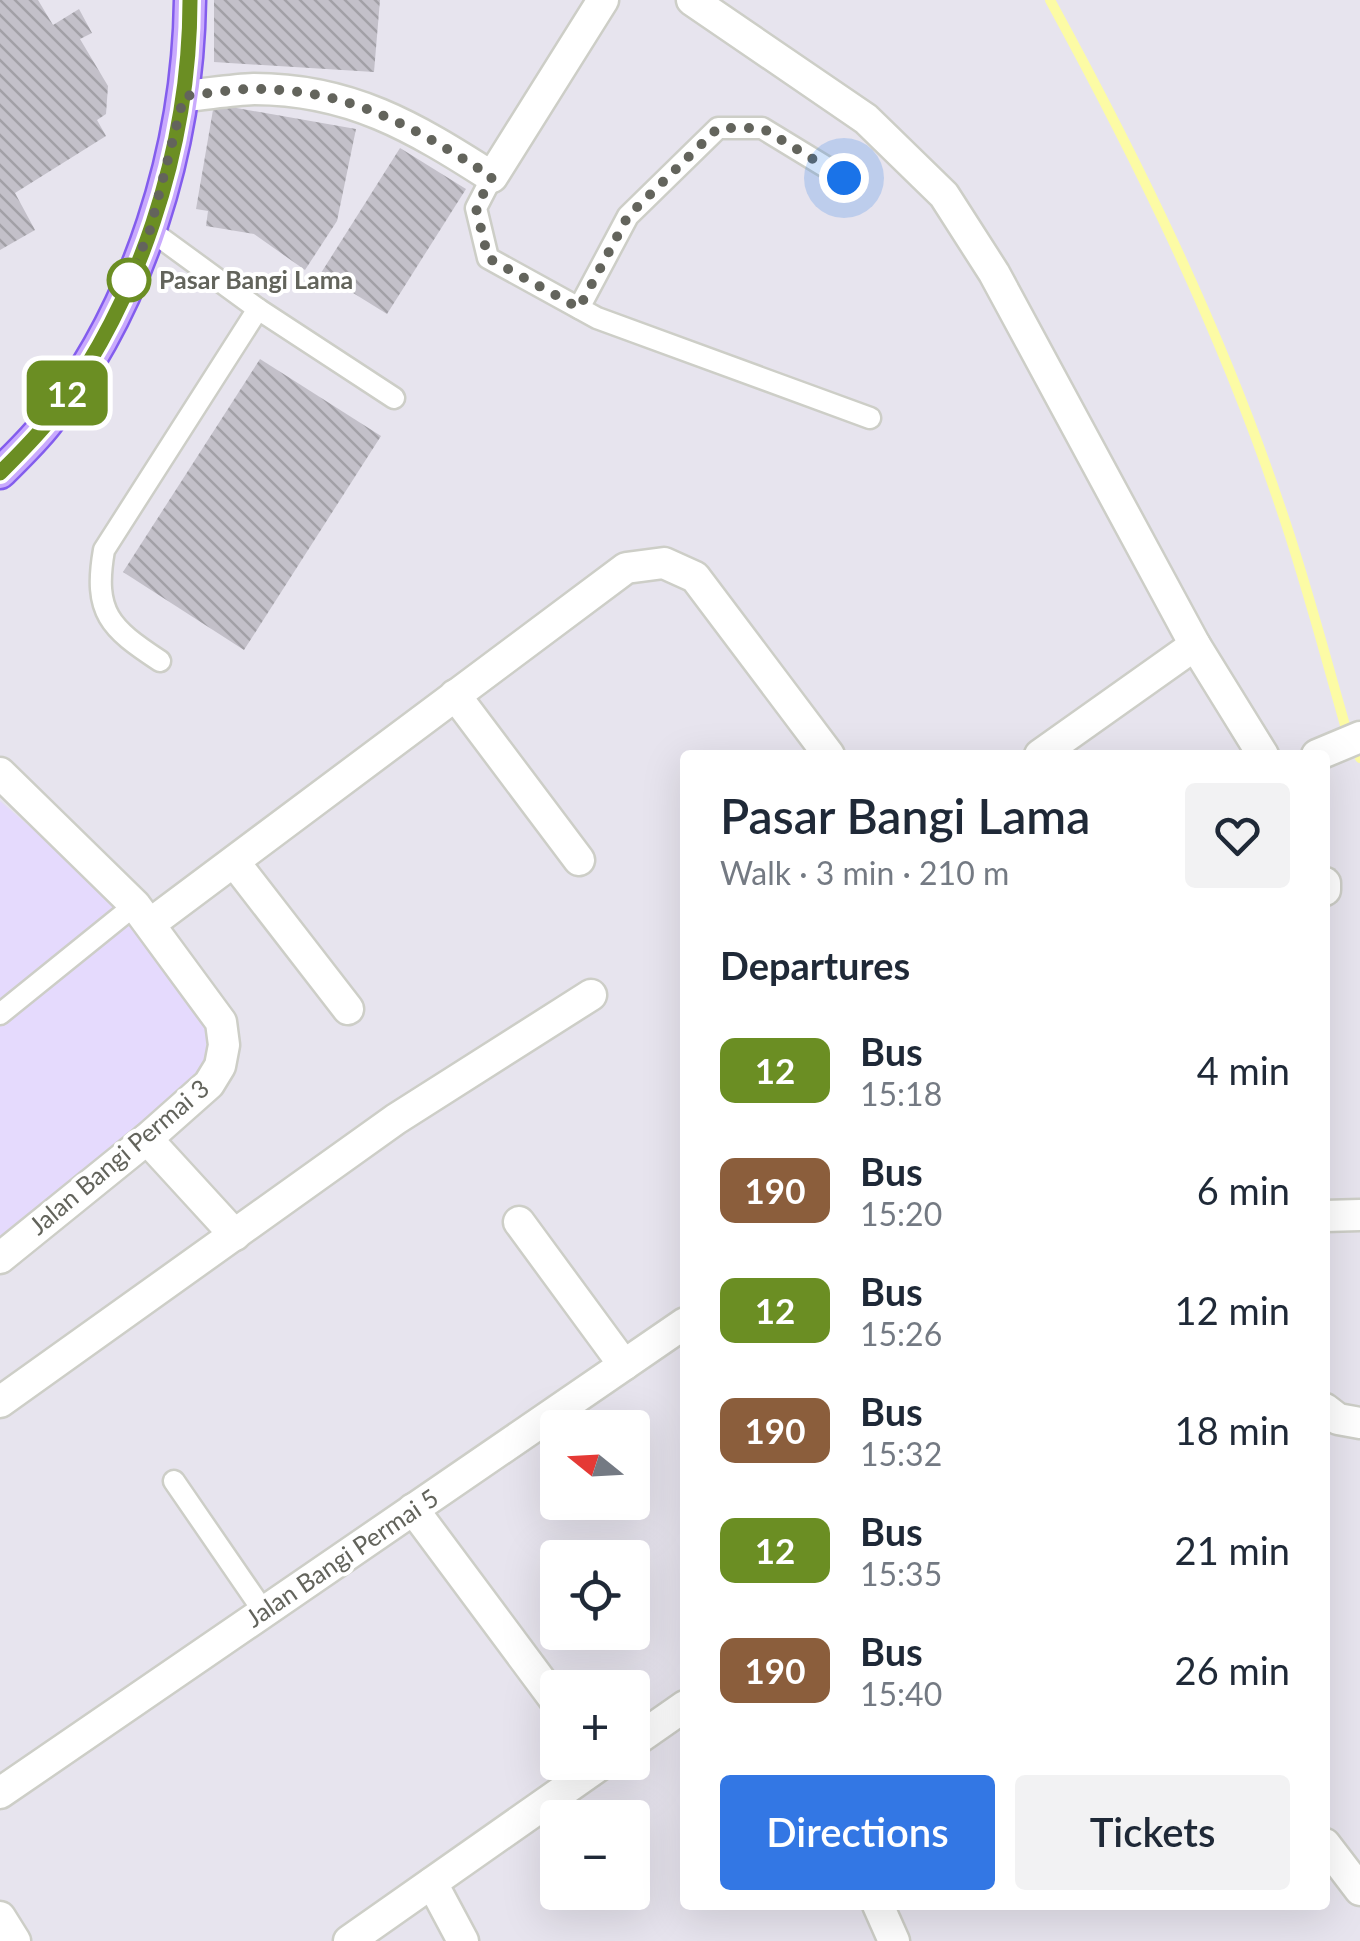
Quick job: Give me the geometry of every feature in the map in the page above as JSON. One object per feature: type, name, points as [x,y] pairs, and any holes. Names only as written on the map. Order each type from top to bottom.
[{"type":"main road","points":[[0,473],[47,423],[89,360],[122,299],[150,230],[184,96],[190,0]]},
{"type":"street","points":[[184,96],[252,89],[342,99],[422,132],[492,177],[603,0]]},
{"type":"street","points":[[692,0],[866,119],[944,194],[994,273],[1195,645],[1261,750]]},
{"type":"street","points":[[143,914],[235,862],[626,568],[664,563],[695,578],[825,750]]},
{"type":"street","points":[[1047,750],[1195,645]]},
{"type":"street","points":[[454,696],[578,860]]},
{"type":"street","points":[[1328,750],[1353,739]]},
{"type":"street","name":"Jalan Bangi Permai 3","points":[[0,773],[143,914],[221,1022],[224,1045],[220,1066],[210,1084],[0,1258]]},
{"type":"street","points":[[235,862],[348,1008]]},
{"type":"street","points":[[0,1402],[396,1119],[591,995]]},
{"type":"street","points":[[147,1139],[235,1234]]},
{"type":"street","points":[[1330,1216],[1360,1215]]},
{"type":"street","points":[[520,1222],[624,1365]]},
{"type":"street","name":"Jalan Bangi Permai 5","points":[[0,1793],[680,1326]]},
{"type":"street","points":[[1330,1413],[1338,1420],[1360,1423]]},
{"type":"street","points":[[414,1509],[540,1680]]},
{"type":"street","points":[[650,1730],[680,1709]]},
{"type":"street","points":[[349,1941],[578,1780]]},
{"type":"street","points":[[1330,1851],[1360,1890]]},
{"type":"street","points":[[432,1883],[463,1941]]},
{"type":"street","points":[[880,1910],[894,1941]]},
{"type":"street","points":[[0,1918],[15,1941]]},
{"type":"lane","points":[[579,308],[628,216],[718,128],[762,128],[844,178]]},
{"type":"lane","points":[[492,177],[476,208],[488,258],[597,318],[870,418]]},
{"type":"lane","points":[[150,230],[258,309],[394,398]]},
{"type":"lane","points":[[160,661],[111,623],[97,587],[104,550],[258,309]]},
{"type":"lane","points":[[0,1014],[143,914]]},
{"type":"lane","points":[[174,1481],[264,1612]]},
{"type":"shaded area","points":[[0,801],[116,900],[206,1027],[211,1051],[202,1076],[0,1239]]},
{"type":"building","points":[[0,0],[38,0],[53,25],[79,9],[92,33],[80,39],[108,86],[106,114],[97,120],[106,136],[15,193],[35,230],[0,250]]},
{"type":"building","points":[[214,0],[380,0],[374,72],[214,62]]},
{"type":"building","points":[[214,104],[356,129],[337,221],[305,270],[254,234],[206,226],[208,211],[196,209]]},
{"type":"building","points":[[400,148],[466,189],[387,314],[321,273]]},
{"type":"building","points":[[260,359],[381,436],[244,650],[123,572]]},
{"type":"waterway","points":[[1050,0],[1146,185],[1232,376],[1289,533],[1345,725],[1360,758]]},
{"type":"bus line","name":"12","points":[[0,473],[47,423],[89,360],[122,299],[150,230],[184,96],[190,0]]},
{"type":"place","name":"Pasar Bangi Lama","points":[[129,280]]},
{"type":"route","points":[[129,280],[150,230],[184,96],[252,89],[296,91],[342,99],[422,132],[492,177],[476,208],[488,258],[579,308],[628,216],[718,128],[762,128],[844,178]]}]
